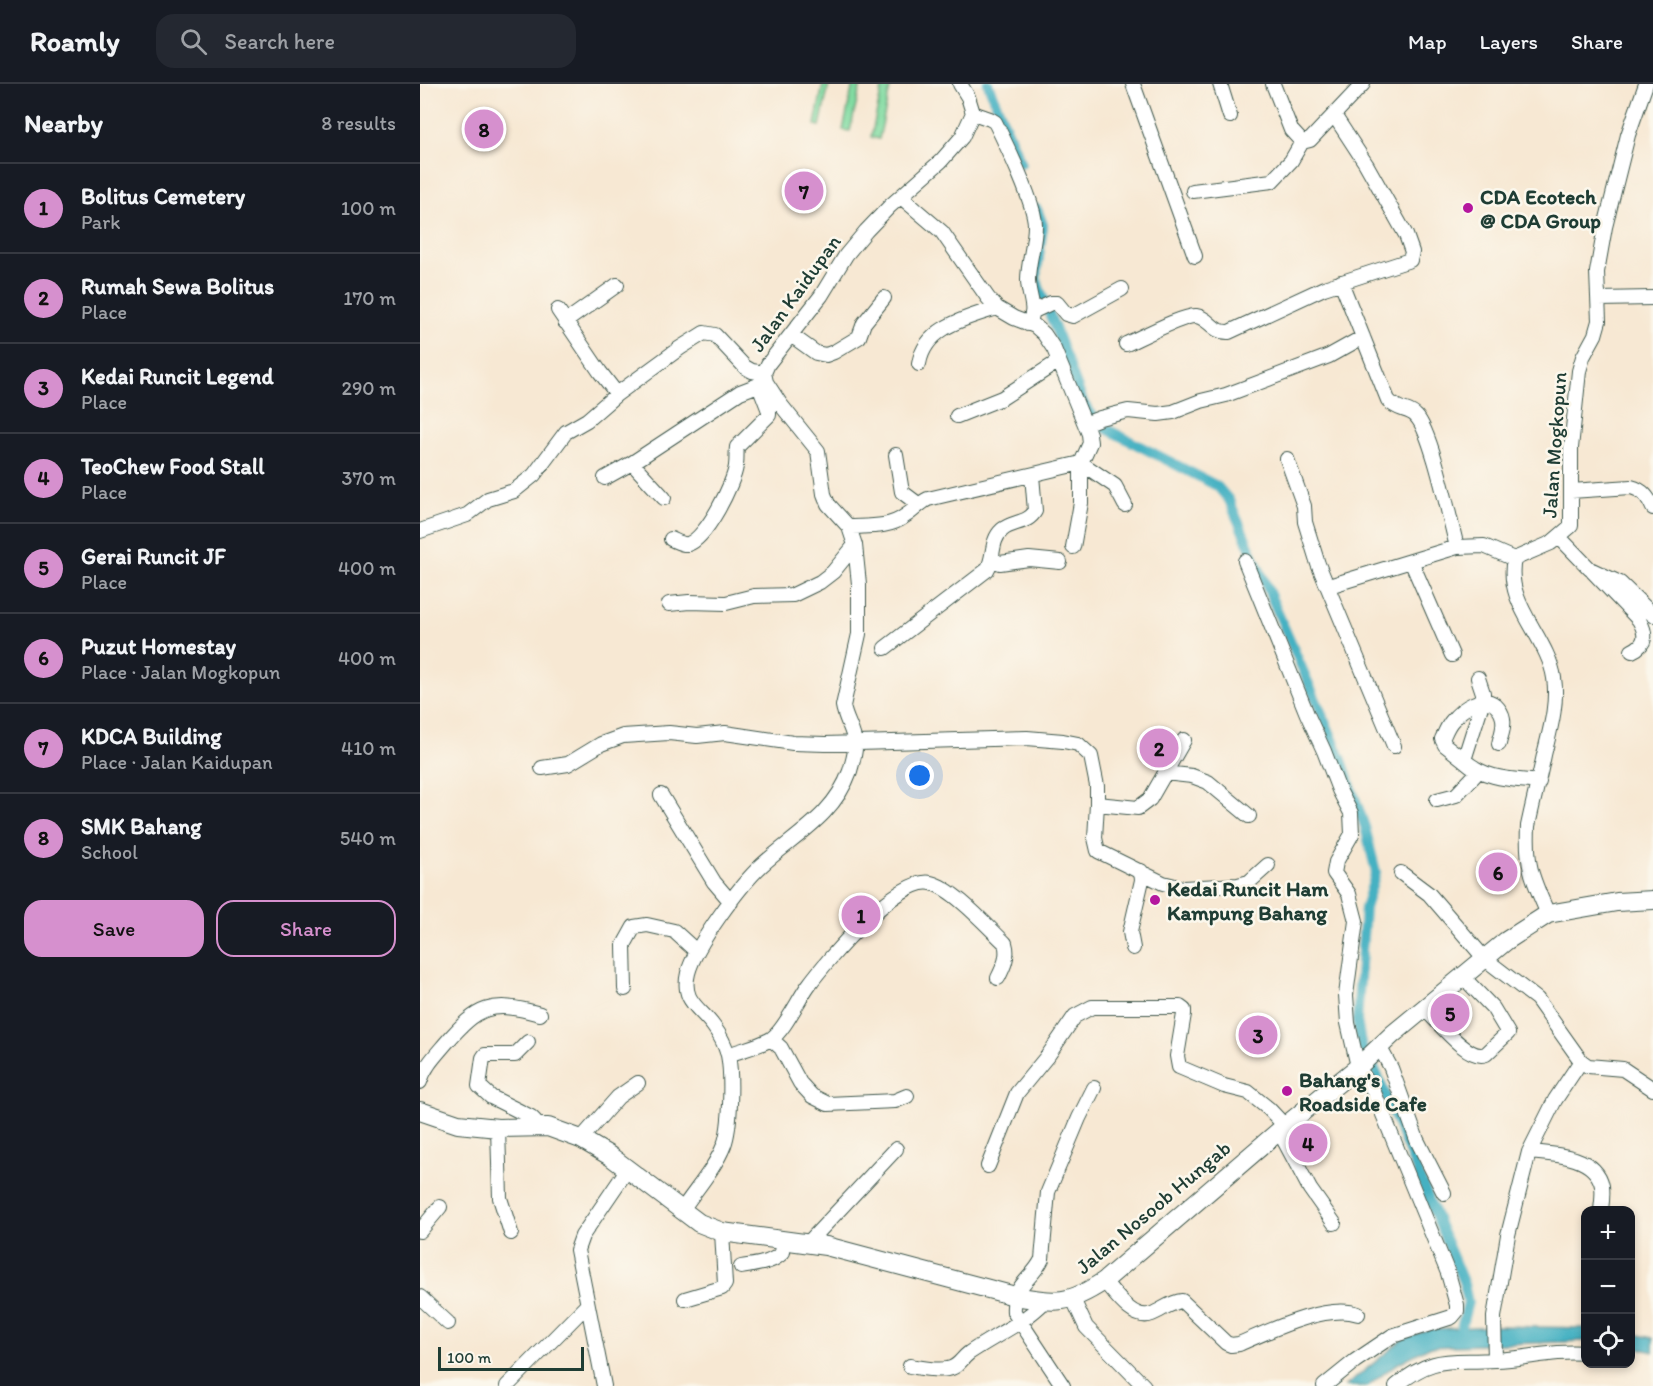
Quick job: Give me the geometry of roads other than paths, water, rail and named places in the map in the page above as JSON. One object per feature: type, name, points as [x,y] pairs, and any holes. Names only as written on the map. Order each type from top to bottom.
[{"type":"main road","name":"Jalan Nosoob Hungab","points":[[420,1112],[458,1124],[498,1128],[548,1127],[581,1139],[610,1156],[699,1223],[722,1232],[835,1248],[1015,1296],[1056,1302],[1086,1293],[1104,1281],[1282,1128],[1506,941],[1548,914],[1617,902],[1653,900]]},
{"type":"street","points":[[960,84],[968,97],[973,113],[995,122],[1033,213],[1035,232],[1028,282],[1039,311],[1035,326],[1044,334],[1092,421],[1090,443],[1081,464],[1081,503],[1073,547]]},
{"type":"street","points":[[1133,84],[1195,256]]},
{"type":"street","points":[[1220,84],[1230,116]]},
{"type":"street","points":[[1274,84],[1291,130],[1302,141]]},
{"type":"street","points":[[1302,141],[1310,140],[1363,84]]},
{"type":"street","name":"Jalan Mogkopun","points":[[1514,559],[1560,538],[1571,526],[1571,448],[1579,371],[1582,357],[1595,335],[1599,321],[1597,272],[1605,227],[1628,135],[1646,84]]},
{"type":"street","name":"Jalan Kaidupan","points":[[855,744],[844,717],[843,706],[859,634],[859,584],[855,545],[849,527],[828,504],[824,494],[818,451],[763,380],[768,364],[859,239],[878,217],[956,146],[973,113]]},
{"type":"street","points":[[1126,344],[1183,318],[1196,316],[1218,331],[1229,332],[1341,282],[1408,261],[1413,255],[1406,234],[1366,164],[1334,115]]},
{"type":"street","points":[[1193,191],[1272,181],[1291,161],[1302,141]]},
{"type":"street","points":[[901,197],[942,232],[997,308]]},
{"type":"street","points":[[1341,282],[1388,400],[1398,409],[1415,414],[1423,427],[1435,461],[1457,547]]},
{"type":"street","points":[[566,322],[616,285]]},
{"type":"street","points":[[919,364],[921,353],[929,339],[964,319],[997,308],[1039,311],[1057,303],[1066,314],[1073,316],[1122,289]]},
{"type":"street","points":[[791,335],[816,353],[826,355],[834,352],[859,337],[864,323],[884,298]]},
{"type":"street","points":[[1599,299],[1653,298]]},
{"type":"street","points":[[558,310],[617,394]]},
{"type":"street","points":[[420,531],[466,515],[488,499],[514,491],[534,475],[566,432],[587,420],[617,394],[693,338],[704,333],[715,335],[745,367],[763,380],[770,411],[769,415],[737,447],[733,477],[703,531],[692,542],[683,544],[671,539]]},
{"type":"street","points":[[1092,421],[1128,411],[1158,414],[1173,412],[1201,401],[1226,396],[1329,356],[1362,337]]},
{"type":"street","points":[[957,416],[1002,398],[1059,361]]},
{"type":"street","points":[[605,478],[632,463],[740,392],[763,380]]},
{"type":"street","points":[[896,455],[902,492],[918,504]]},
{"type":"street","points":[[1287,459],[1304,506],[1305,522],[1315,552],[1394,746]]},
{"type":"street","points":[[632,463],[664,498]]},
{"type":"street","points":[[849,527],[873,526],[897,521],[918,504],[937,497],[1081,464],[1114,486],[1125,505]]},
{"type":"street","points":[[885,648],[981,577],[987,570],[992,559],[995,538],[1006,527],[1029,518],[1035,511],[1032,475]]},
{"type":"street","points":[[1571,491],[1631,487],[1639,489],[1648,496],[1653,508]]},
{"type":"street","points":[[1560,538],[1639,620],[1646,634],[1643,643],[1632,651]]},
{"type":"street","points":[[669,604],[726,603],[754,596],[793,595],[820,582],[833,572],[855,545]]},
{"type":"street","points":[[1329,586],[1457,547],[1484,546],[1514,559],[1513,577],[1516,592],[1554,677],[1554,707],[1528,826],[1527,855],[1530,874],[1548,914]]},
{"type":"street","points":[[992,559],[1002,563],[1022,559],[1060,562]]},
{"type":"street","points":[[1245,561],[1339,790],[1351,813],[1352,834],[1336,862],[1334,873],[1349,894],[1356,921],[1346,995],[1348,1023],[1369,1056],[1373,1090],[1415,1188],[1448,1273],[1457,1305],[1457,1311],[1452,1317],[1392,1336],[1324,1386]]},
{"type":"street","points":[[1411,561],[1452,655]]},
{"type":"street","points":[[1590,569],[1620,583],[1653,615]]},
{"type":"street","points":[[1464,760],[1483,700],[1478,678]]},
{"type":"street","points":[[1499,744],[1503,724],[1502,714],[1492,702],[1483,700],[1459,714],[1450,723],[1442,739],[1445,745],[1478,772],[1539,782]]},
{"type":"street","points":[[542,768],[568,764],[601,744],[623,736],[669,733],[697,736],[725,733],[793,743],[855,744],[1042,738],[1078,744],[1090,756],[1096,777],[1095,838],[1098,851],[1173,886],[1202,888],[1238,885],[1249,882],[1268,865]]},
{"type":"street","points":[[1097,804],[1137,808],[1150,799],[1184,740]]},
{"type":"street","points":[[682,1210],[724,1145],[730,1105],[728,1055],[713,1024],[692,1004],[687,995],[688,973],[697,952],[731,902],[761,866],[809,828],[837,798],[854,760],[855,744]]},
{"type":"street","points":[[1437,800],[1456,795],[1478,772]]},
{"type":"street","points":[[1165,773],[1192,776],[1208,782],[1250,816]]},
{"type":"street","points":[[661,795],[714,882],[731,902]]},
{"type":"street","points":[[1133,948],[1130,932],[1142,880],[1141,871]]},
{"type":"street","points":[[1401,873],[1429,894],[1485,959],[1537,999],[1581,1061],[1588,1066],[1623,1069],[1653,1089]]},
{"type":"street","points":[[728,1055],[771,1039],[808,986],[842,945],[900,891],[920,882],[932,883],[946,890],[1005,943],[1008,950],[1007,958],[998,978]]},
{"type":"street","points":[[625,989],[624,945],[634,927],[647,925],[674,932],[697,952]]},
{"type":"street","points":[[1424,1008],[1461,1046],[1473,1055],[1486,1054],[1508,1033],[1493,1008],[1463,977]]},
{"type":"street","points":[[420,1082],[430,1061],[473,1015],[484,1009],[502,1007],[540,1014]]},
{"type":"street","points":[[988,1166],[1017,1093],[1049,1054],[1075,1016],[1092,1007],[1180,1007],[1184,1010],[1184,1014],[1177,1056],[1179,1067],[1224,1086],[1248,1092],[1269,1109],[1282,1128],[1310,1189],[1334,1223]]},
{"type":"street","points":[[771,1039],[781,1048],[800,1083],[812,1096],[828,1104],[895,1101],[907,1096]]},
{"type":"street","points":[[528,1042],[515,1055],[485,1055],[479,1086],[490,1097],[531,1117],[535,1121],[535,1127]]},
{"type":"street","points":[[1369,1056],[1391,1068],[1417,1140],[1444,1193]]},
{"type":"street","points":[[1496,1356],[1494,1317],[1508,1235],[1529,1152],[1555,1100],[1581,1061]]},
{"type":"street","points":[[581,1139],[618,1097],[638,1083]]},
{"type":"street","points":[[1064,1386],[1014,1311],[1015,1296],[1042,1259],[1047,1192],[1094,1088]]},
{"type":"street","points":[[498,1128],[500,1198],[511,1233]]},
{"type":"street","points":[[808,1243],[896,1149]]},
{"type":"street","points":[[1529,1152],[1569,1158],[1586,1164],[1595,1172],[1602,1185],[1601,1206]]},
{"type":"street","points":[[604,1386],[577,1258],[578,1244],[627,1170]]},
{"type":"street","points":[[420,1231],[440,1207]]},
{"type":"street","points":[[685,1299],[722,1288],[725,1284],[722,1232]]},
{"type":"street","points":[[741,1267],[767,1263],[777,1258],[783,1252],[782,1240]]},
{"type":"street","points":[[1104,1281],[1130,1308],[1144,1316],[1149,1316],[1175,1302],[1182,1301],[1226,1343],[1231,1345],[1324,1314],[1347,1311],[1358,1314]]},
{"type":"street","points":[[420,1297],[448,1323]]},
{"type":"street","points":[[1072,1299],[1086,1327],[1144,1386]]},
{"type":"street","points":[[910,1366],[939,1369],[959,1364],[968,1354],[1021,1322],[1045,1301]]},
{"type":"street","points":[[507,1386],[586,1305]]},
{"type":"street","points":[[1396,1386],[1422,1367],[1440,1361],[1496,1356],[1516,1360],[1561,1352],[1581,1353]]},
{"type":"water","points":[[1499,1326],[1581,1328],[1581,1341],[1429,1347],[1395,1365],[1368,1386],[1346,1386],[1403,1339],[1430,1329]]},
{"type":"water","points":[[1635,1334],[1653,1338],[1653,1352],[1635,1347]]},
{"type":"waterway","points":[[988,84],[1021,163]]},
{"type":"waterway","points":[[1037,209],[1043,225],[1036,279],[1084,404],[1101,426],[1217,486],[1229,500],[1342,760],[1365,827],[1376,872],[1365,908],[1357,1021],[1362,1048],[1374,1067],[1464,1284],[1468,1302],[1459,1336]]},
{"type":"place","name":"SMK Bahang","points":[[484,129]]},
{"type":"place","name":"KDCA Building","points":[[804,191]]},
{"type":"place","name":"CDA Ecotech @ CDA Group","points":[[1468,208]]},
{"type":"place","name":"Rumah Sewa Bolitus","points":[[1159,748]]},
{"type":"place","name":"Puzut Homestay","points":[[1498,872]]},
{"type":"place","name":"Kedai Runcit Ham Kampung Bahang","points":[[1155,900]]},
{"type":"place","name":"Bolitus Cemetery","points":[[861,915]]},
{"type":"place","name":"Gerai Runcit JF","points":[[1450,1013]]},
{"type":"place","name":"Kedai Runcit Legend","points":[[1258,1035]]},
{"type":"place","name":"Bahang's Roadside Cafe","points":[[1287,1091]]},
{"type":"place","name":"TeoChew Food Stall","points":[[1308,1143]]}]
